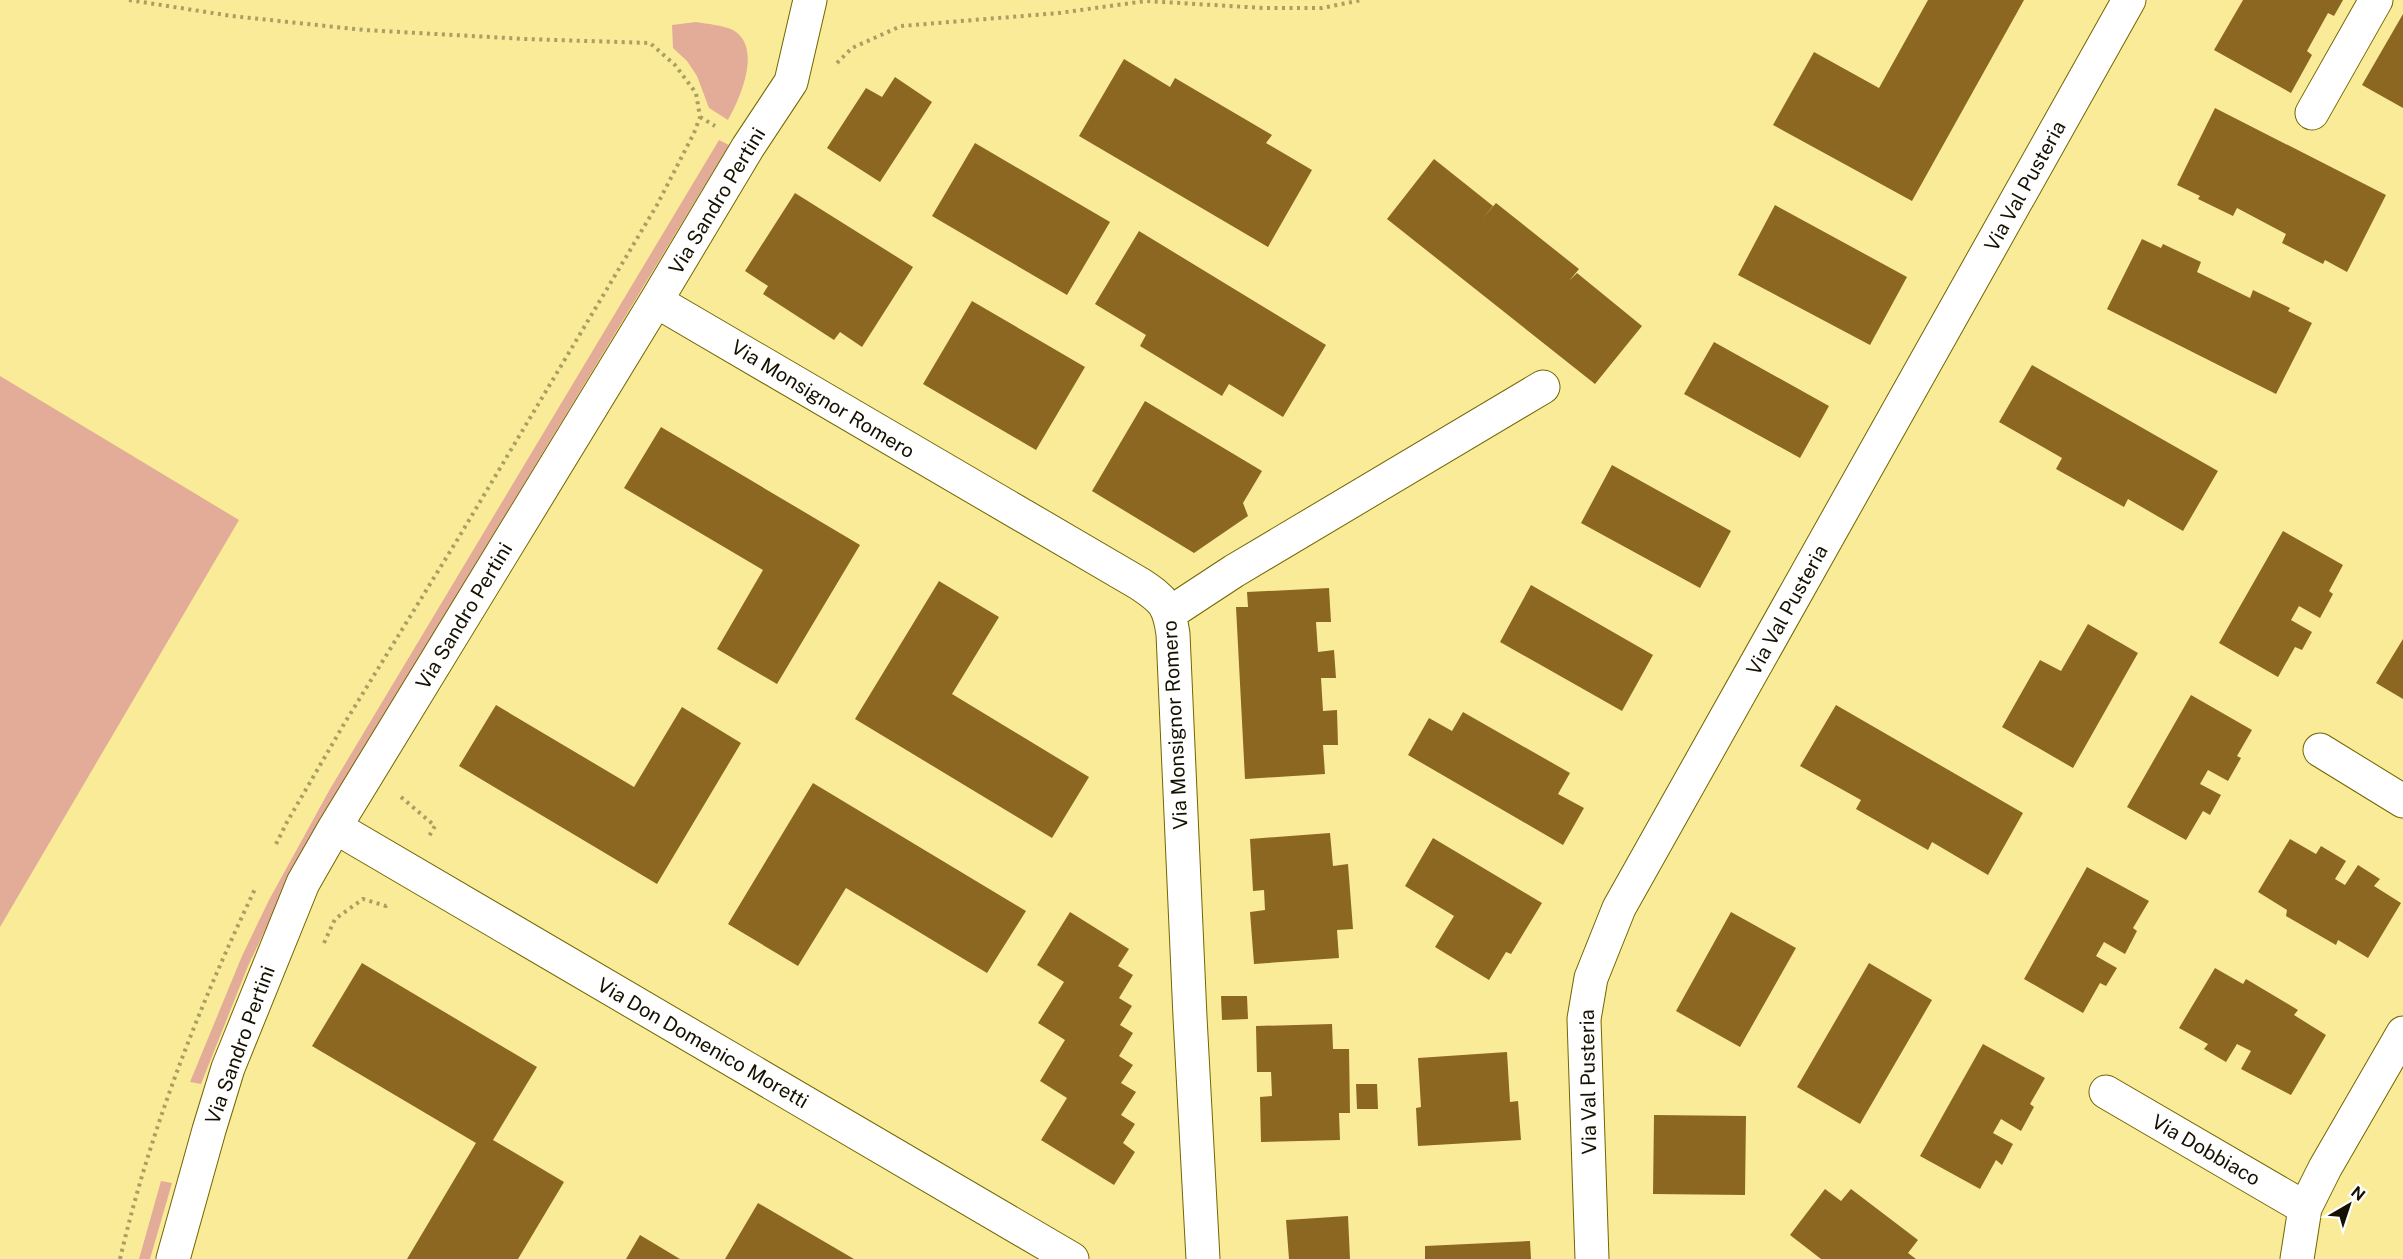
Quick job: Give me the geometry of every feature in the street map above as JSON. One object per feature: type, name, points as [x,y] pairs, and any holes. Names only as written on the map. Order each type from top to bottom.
[{"type":"street","name":"Via Sandro Pertini","points":[[173,1259],[228,1068],[303,883],[748,147],[791,82],[810,0]]},
{"type":"street","name":"Via Val Pusteria","points":[[1592,1259],[1584,1019],[1591,978],[1619,908],[2129,0]]},
{"type":"street","points":[[2312,113],[2376,0]]},
{"type":"street","name":"Via Monsignor Romero","points":[[656,302],[1140,584],[1161,598],[1170,612],[1173,634],[1203,1259]]},
{"type":"street","points":[[1170,612],[1234,570],[1543,387]]},
{"type":"street","points":[[2320,750],[2403,801]]},
{"type":"street","name":"Via Don Domenico Moretti","points":[[335,827],[1072,1259]]},
{"type":"street","points":[[2297,1259],[2305,1208],[2325,1168],[2403,1033]]},
{"type":"street","name":"Via Dobbiaco","points":[[2106,1092],[2305,1208]]},
{"type":"path","points":[[129,0],[232,16],[364,30],[650,43],[675,65],[696,93],[700,117],[657,205],[459,537],[344,724],[287,822],[272,854]]},
{"type":"path","points":[[830,70],[852,48],[901,26],[1059,13],[1146,1],[1263,8],[1322,8],[1362,0]]},
{"type":"path","points":[[700,117],[748,147]]},
{"type":"path","points":[[320,951],[335,919],[363,899],[386,906],[435,826],[401,798],[402,789]]},
{"type":"path","points":[[120,1259],[174,1076],[226,948],[257,885]]},
{"type":"shaded area","points":[[696,22],[733,30],[742,38],[747,48],[748,60],[743,87],[728,120],[709,108],[697,76],[687,61],[673,48],[672,25]]},
{"type":"shaded area","points":[[719,140],[729,145],[326,811],[296,865],[248,966],[201,1084],[190,1082],[242,956],[269,900],[330,789]]},
{"type":"shaded area","points":[[0,376],[239,520],[0,927]]},
{"type":"shaded area","points":[[161,1181],[172,1183],[150,1259],[139,1259]]},
{"type":"building","points":[[1928,0],[2024,0],[1912,201],[1773,125],[1814,52],[1879,88]]},
{"type":"building","points":[[2243,0],[2343,0],[2334,16],[2328,13],[2307,51],[2312,55],[2291,93],[2214,50]]},
{"type":"building","points":[[2403,14],[2403,108],[2362,85]]},
{"type":"building","points":[[1124,59],[1170,87],[1175,78],[1272,135],[1266,143],[1312,170],[1268,247],[1079,136]]},
{"type":"building","points":[[895,77],[932,102],[880,182],[827,148],[866,88],[882,97]]},
{"type":"building","points":[[2215,108],[2386,195],[2347,272],[2325,260],[2323,264],[2282,243],[2286,234],[2237,208],[2233,216],[2198,199],[2200,196],[2177,185]]},
{"type":"building","points":[[975,143],[1110,222],[1067,295],[932,216]]},
{"type":"building","points":[[1434,159],[1493,206],[1482,219],[1496,203],[1579,269],[1569,281],[1577,273],[1642,326],[1595,384],[1387,219]]},
{"type":"building","points":[[795,193],[913,267],[862,347],[840,332],[834,340],[763,294],[768,286],[745,271]]},
{"type":"building","points":[[1775,205],[1907,277],[1870,345],[1738,275]]},
{"type":"building","points":[[1139,231],[1326,345],[1283,417],[1229,384],[1222,396],[1140,346],[1146,335],[1095,304]]},
{"type":"building","points":[[2142,239],[2161,248],[2163,244],[2201,262],[2197,272],[2250,298],[2253,290],[2290,308],[2288,311],[2312,323],[2276,394],[2107,309]]},
{"type":"building","points":[[972,301],[1085,367],[1036,450],[923,384]]},
{"type":"building","points":[[1714,342],[1829,406],[1800,458],[1684,394]]},
{"type":"building","points":[[2032,365],[2218,471],[2183,531],[2128,499],[2124,507],[2056,469],[2062,458],[1999,422]]},
{"type":"building","points":[[1145,401],[1262,471],[1243,503],[1248,516],[1194,553],[1092,491]]},
{"type":"building","points":[[661,427],[860,545],[777,684],[717,649],[763,570],[624,488]]},
{"type":"building","points":[[1612,465],[1731,531],[1700,588],[1581,523]]},
{"type":"building","points":[[2283,531],[2343,565],[2329,591],[2333,594],[2320,618],[2299,606],[2291,620],[2312,632],[2302,650],[2295,647],[2278,677],[2219,643]]},
{"type":"building","points":[[939,581],[999,617],[952,694],[1089,777],[1052,838],[855,719]]},
{"type":"building","points":[[1531,585],[1653,655],[1622,711],[1500,642]]},
{"type":"building","points":[[1329,588],[1331,622],[1316,622],[1318,652],[1334,650],[1336,678],[1321,678],[1323,711],[1337,710],[1338,745],[1323,745],[1325,774],[1245,779],[1236,607],[1248,607],[1247,592]]},
{"type":"building","points":[[2088,624],[2138,653],[2073,768],[2002,727],[2040,660],[2061,671]]},
{"type":"building","points":[[2403,639],[2403,699],[2376,683]]},
{"type":"building","points":[[2191,695],[2252,730],[2237,756],[2241,758],[2228,781],[2208,770],[2200,784],[2221,795],[2210,815],[2203,811],[2186,840],[2127,807]]},
{"type":"building","points":[[496,705],[634,787],[682,707],[741,743],[657,884],[459,766]]},
{"type":"building","points":[[1836,705],[2023,813],[1988,875],[1932,842],[1928,850],[1856,809],[1861,800],[1800,766]]},
{"type":"building","points":[[1463,712],[1570,773],[1558,794],[1584,808],[1563,845],[1408,755],[1429,718],[1452,731]]},
{"type":"building","points":[[813,783],[1026,911],[987,973],[846,888],[798,966],[728,924]]},
{"type":"building","points":[[1330,833],[1333,866],[1348,864],[1353,929],[1337,930],[1339,958],[1254,964],[1250,912],[1265,910],[1264,890],[1253,891],[1250,839]]},
{"type":"building","points":[[1433,838],[1542,903],[1511,954],[1506,952],[1489,980],[1435,947],[1454,916],[1405,886]]},
{"type":"building","points":[[2290,839],[2316,854],[2321,846],[2346,861],[2335,879],[2345,885],[2358,865],[2380,879],[2374,886],[2401,903],[2368,958],[2338,940],[2336,945],[2286,916],[2287,910],[2258,892]]},
{"type":"building","points":[[2087,867],[2149,901],[2133,928],[2137,931],[2125,954],[2104,942],[2096,956],[2117,968],[2106,986],[2100,983],[2083,1013],[2024,979]]},
{"type":"building","points":[[1070,912],[1129,949],[1118,966],[1133,975],[1119,998],[1132,1006],[1120,1025],[1133,1033],[1119,1056],[1133,1065],[1121,1083],[1136,1092],[1121,1115],[1135,1124],[1123,1143],[1135,1152],[1114,1185],[1041,1140],[1067,1098],[1040,1081],[1065,1040],[1038,1023],[1064,982],[1037,965]]},
{"type":"building","points":[[1731,912],[1796,948],[1740,1047],[1676,1011]]},
{"type":"building","points":[[362,963],[537,1067],[493,1140],[564,1182],[518,1259],[407,1259],[476,1143],[312,1046]]},
{"type":"building","points":[[1869,963],[1932,1000],[1860,1124],[1797,1087]]},
{"type":"building","points":[[2215,968],[2243,984],[2246,979],[2298,1010],[2294,1015],[2326,1035],[2291,1095],[2241,1069],[2251,1051],[2237,1044],[2226,1062],[2204,1049],[2208,1044],[2179,1028]]},
{"type":"building","points":[[1221,996],[1247,996],[1248,1019],[1222,1020]]},
{"type":"building","points":[[1332,1024],[1333,1049],[1349,1049],[1350,1113],[1339,1113],[1340,1140],[1261,1142],[1260,1097],[1272,1096],[1271,1072],[1257,1072],[1256,1026]]},
{"type":"building","points":[[1983,1044],[2045,1078],[2030,1104],[2034,1107],[2021,1131],[2001,1119],[1993,1133],[2013,1144],[2002,1165],[1996,1160],[1980,1189],[1920,1156]]},
{"type":"building","points":[[1507,1052],[1510,1102],[1518,1101],[1521,1140],[1418,1146],[1416,1108],[1421,1107],[1418,1058]]},
{"type":"building","points":[[1356,1084],[1377,1084],[1378,1109],[1357,1109]]},
{"type":"building","points":[[1654,1115],[1746,1116],[1745,1195],[1653,1194]]},
{"type":"building","points":[[1825,1189],[1841,1201],[1851,1189],[1918,1240],[1908,1253],[1916,1259],[1821,1259],[1790,1235]]},
{"type":"building","points":[[758,1203],[854,1259],[725,1259]]},
{"type":"building","points":[[1348,1216],[1350,1259],[1289,1259],[1286,1220]]},
{"type":"building","points":[[640,1235],[680,1259],[626,1259]]},
{"type":"building","points":[[1530,1241],[1531,1259],[1425,1259],[1425,1246]]}]
